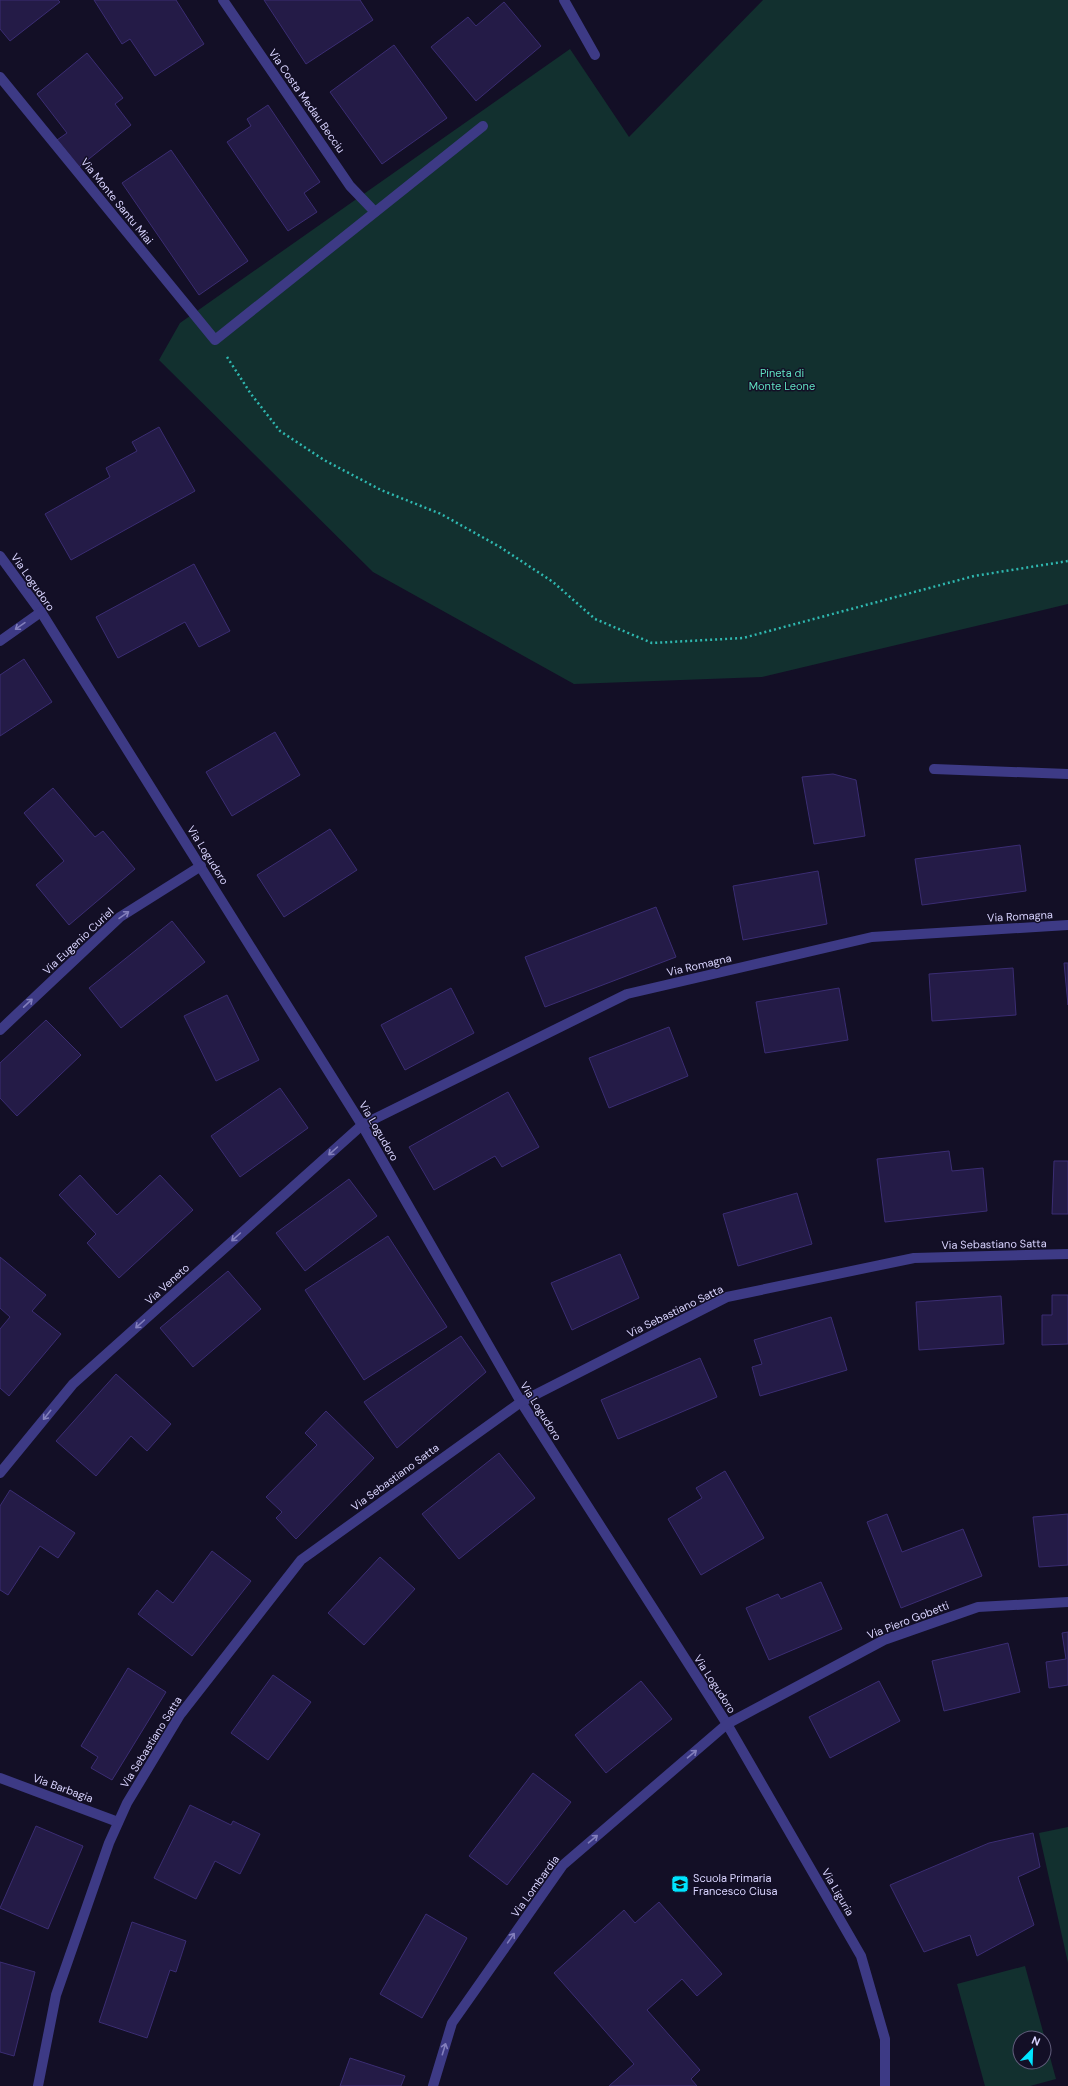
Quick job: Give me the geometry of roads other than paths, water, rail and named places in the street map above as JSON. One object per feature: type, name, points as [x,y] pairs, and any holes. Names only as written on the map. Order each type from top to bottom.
[{"type":"street","name":"Via Costa Medau Becciu","points":[[222,0],[350,186],[375,212]]},
{"type":"street","points":[[564,0],[595,55]]},
{"type":"street","name":"Via Monte Santu Miai","points":[[0,77],[215,340],[375,212]]},
{"type":"street","points":[[375,212],[483,126]]},
{"type":"street","name":"Via Logudoro","points":[[0,556],[41,612],[362,1125],[521,1402],[727,1724]]},
{"type":"street","points":[[0,641],[41,612]]},
{"type":"street","points":[[934,769],[1068,774]]},
{"type":"street","name":"Via Eugenio Curiel","points":[[0,1030],[120,917],[200,866]]},
{"type":"street","name":"Via Romagna","points":[[362,1125],[627,994],[872,937],[1068,925]]},
{"type":"street","name":"Via Veneto","points":[[0,1473],[73,1384],[362,1125]]},
{"type":"street","name":"Via Sebastiano Satta","points":[[38,2086],[56,1996],[118,1822],[180,1715],[301,1560],[521,1402],[727,1297],[914,1258],[1068,1254]]},
{"type":"street","name":"Via Piero Gobetti","points":[[727,1724],[884,1640],[978,1607],[1068,1602]]},
{"type":"street","name":"Via Lombardia","points":[[433,2086],[452,2023],[563,1864],[727,1724]]},
{"type":"street","name":"Via Liguria","points":[[727,1724],[861,1956],[886,2039],[885,2086]]},
{"type":"street","name":"Via Barbagia","points":[[0,1778],[118,1822]]},
{"type":"place","name":"Scuola Primaria Francesco Ciusa","points":[[680,1884]]},
{"type":"park label","name":"Pineta di Monte Leone","points":[[782,379]]}]
